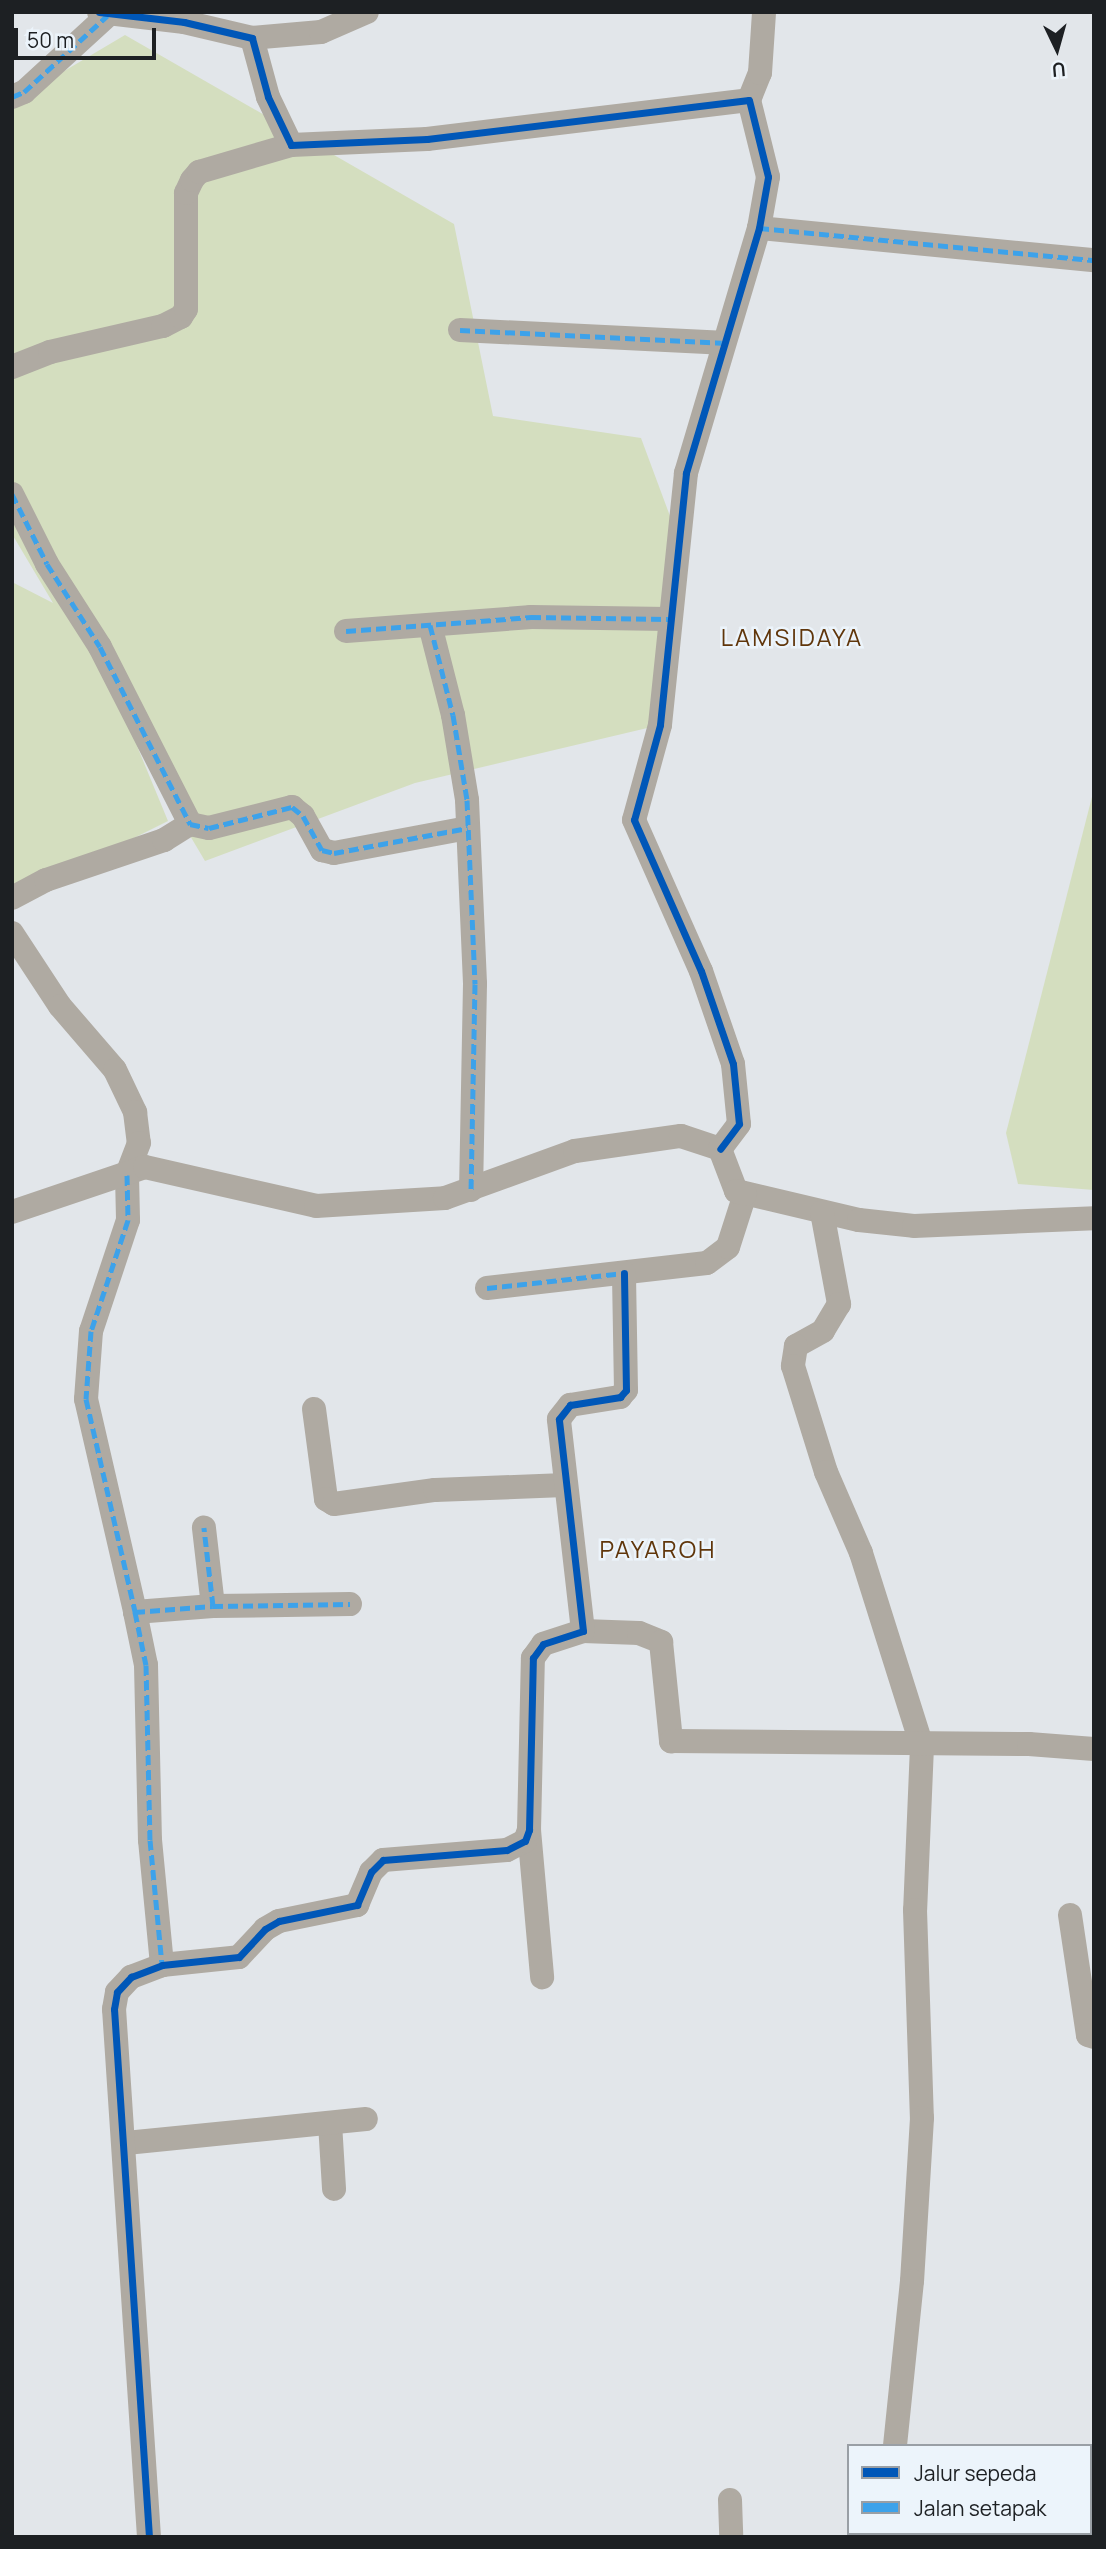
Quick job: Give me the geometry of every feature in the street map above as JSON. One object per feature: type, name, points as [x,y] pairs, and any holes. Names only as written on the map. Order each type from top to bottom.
[{"type":"street","points":[[12,97],[24,92],[103,14],[184,22],[252,38],[321,32],[367,12]]},
{"type":"street","points":[[720,1149],[739,1124],[733,1064],[701,971],[634,820],[660,725],[668,619],[686,473],[722,343],[759,228],[768,177],[749,100],[760,73],[764,12]]},
{"type":"street","points":[[252,38],[268,97],[291,145]]},
{"type":"street","points":[[12,368],[50,352],[163,326],[181,317],[186,309],[186,193],[191,180],[199,172],[291,145],[427,139],[749,100]]},
{"type":"street","points":[[759,228],[1094,260]]},
{"type":"street","points":[[460,330],[722,343]]},
{"type":"street","points":[[12,494],[47,564],[100,647],[190,824]]},
{"type":"street","points":[[346,631],[531,617],[668,619]]},
{"type":"street","points":[[430,625],[453,715],[468,828],[475,984],[471,1190]]},
{"type":"street","points":[[12,898],[46,880],[164,840],[190,824],[209,828],[292,807],[303,816],[322,850],[334,853],[433,831],[468,828]]},
{"type":"street","points":[[12,933],[60,1006],[116,1070],[135,1112],[139,1143],[127,1175],[128,1220],[91,1331],[86,1399],[146,1665],[150,1840],[162,1965]]},
{"type":"street","points":[[12,1212],[151,1167],[326,1207],[445,1198],[575,1152],[639,1140],[695,1137],[720,1149],[736,1191]]},
{"type":"street","points":[[736,1191],[822,1212],[914,1226],[1094,1218]]},
{"type":"street","points":[[487,1288],[707,1263],[718,1258],[728,1247],[745,1194],[736,1191]]},
{"type":"street","points":[[822,1212],[839,1304],[823,1331],[796,1346],[793,1366],[826,1472],[861,1553],[922,1746],[915,1910],[922,2118],[912,2281],[895,2444]]},
{"type":"street","points":[[583,1631],[578,1555],[565,1485],[559,1419],[563,1410],[620,1396],[626,1390],[624,1273]]},
{"type":"street","points":[[314,1409],[326,1499],[334,1504],[436,1490],[565,1485]]},
{"type":"street","points":[[204,1528],[213,1606]]},
{"type":"street","points":[[135,1612],[213,1606],[350,1604]]},
{"type":"street","points":[[542,1977],[529,1830],[533,1658],[543,1644],[583,1631],[639,1633],[661,1642],[671,1741],[922,1746],[1029,1744],[1094,1749]]},
{"type":"street","points":[[149,2537],[141,2462],[126,2143],[114,2009],[117,1992],[131,1977],[162,1965],[239,1957],[265,1929],[279,1921],[346,1911],[357,1905],[371,1872],[383,1860],[507,1850],[525,1841],[529,1830]]},
{"type":"street","points":[[1070,1915],[1088,2035],[1094,2037]]},
{"type":"street","points":[[126,2143],[366,2119]]},
{"type":"street","points":[[330,2123],[334,2189]]},
{"type":"street","points":[[730,2500],[731,2537]]},
{"type":"green space","points":[[125,35],[454,224],[493,416],[641,438],[680,543],[660,725],[415,783],[205,861],[137,746],[168,821],[12,899],[12,582],[53,603],[12,534],[12,102]]},
{"type":"green space","points":[[1094,789],[1094,1190],[1018,1184],[1006,1133]]},
{"type":"marked path","points":[[12,97],[24,92],[107,16]]},
{"type":"marked path","points":[[759,228],[1094,260]]},
{"type":"marked path","points":[[460,330],[722,343]]},
{"type":"marked path","points":[[12,494],[47,564],[100,647],[190,824],[209,828],[292,807],[303,816],[322,850],[334,853],[468,828]]},
{"type":"marked path","points":[[346,631],[531,617],[668,619]]},
{"type":"marked path","points":[[430,625],[453,715],[467,800],[475,984],[471,1190]]},
{"type":"marked path","points":[[127,1175],[128,1220],[91,1331],[86,1399],[135,1612],[213,1606],[204,1528]]},
{"type":"marked path","points":[[487,1288],[624,1273]]},
{"type":"marked path","points":[[213,1606],[350,1604]]},
{"type":"marked path","points":[[135,1612],[146,1665],[150,1840],[162,1965]]},
{"type":"cycle path","points":[[99,12],[184,22],[252,38],[268,97],[291,145],[427,139],[749,100],[768,177],[759,228],[686,473],[660,725],[634,820],[701,971],[733,1064],[739,1124],[720,1149]]},
{"type":"cycle path","points":[[149,2537],[114,2009],[117,1992],[131,1977],[162,1965],[239,1957],[265,1929],[279,1921],[357,1905],[371,1872],[383,1860],[507,1850],[525,1841],[529,1830],[533,1658],[543,1644],[583,1631],[559,1419],[570,1405],[620,1397],[626,1390],[624,1273]]},
{"type":"district","name":"LAMSIDAYA","points":[[792,637]]},
{"type":"district","name":"PAYAROH","points":[[658,1549]]}]
